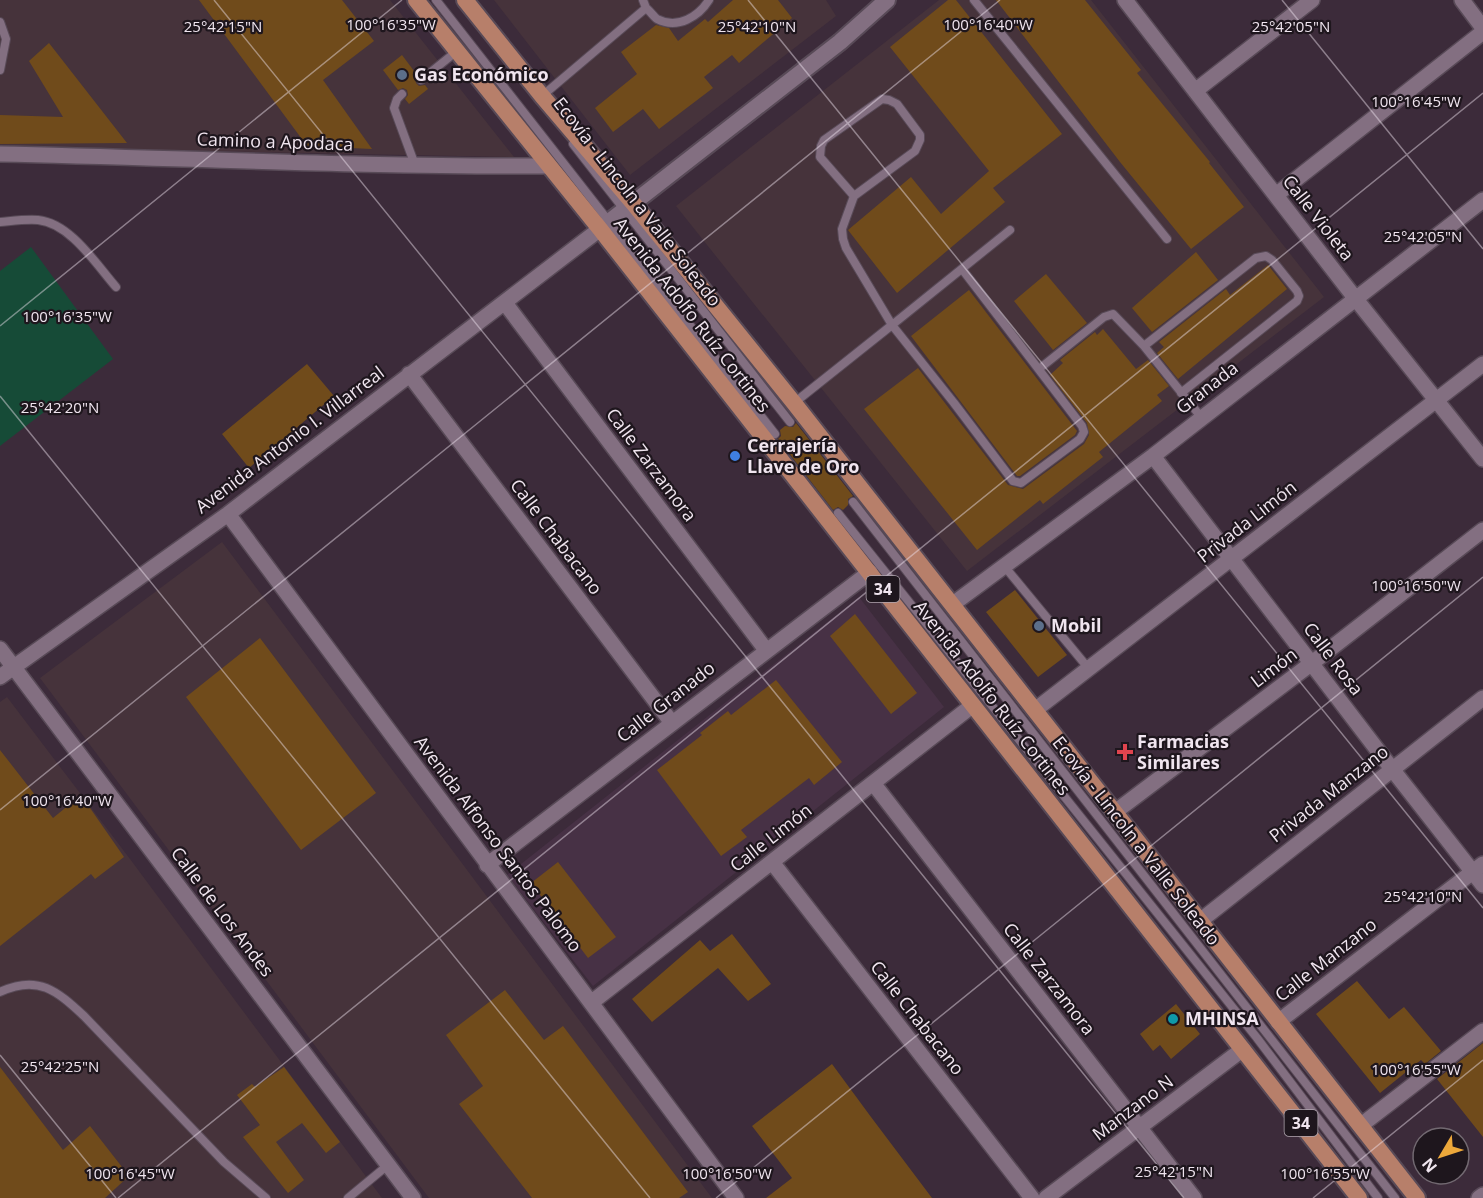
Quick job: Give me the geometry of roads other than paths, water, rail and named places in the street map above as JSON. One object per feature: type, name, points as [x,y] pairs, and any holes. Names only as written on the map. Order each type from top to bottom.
[{"type":"main road","name":"34","points":[[416,0],[549,166]]},
{"type":"main road","name":"34","points":[[465,0],[629,206]]},
{"type":"main road","name":"Avenida Adolfo Ruíz Cortines","points":[[549,166],[605,225],[870,572],[1359,1198]]},
{"type":"main road","name":"Avenida Adolfo Ruíz Cortines","points":[[629,206],[794,403],[1417,1198]]},
{"type":"street","points":[[605,225],[840,42],[887,0]]},
{"type":"street","name":"Calle Violeta","points":[[1125,0],[1355,298],[1483,459]]},
{"type":"street","points":[[1195,91],[1312,0]]},
{"type":"street","points":[[1276,195],[1483,30],[1462,0]]},
{"type":"street","name":"Camino a Apodaca","points":[[0,154],[186,158],[416,167],[549,166]]},
{"type":"street","name":"Granada","points":[[953,604],[1153,456],[1483,200]]},
{"type":"street","name":"Avenida Antonio I. Villarreal","points":[[0,677],[228,514],[605,225]]},
{"type":"street","name":"Calle Zarzamora","points":[[505,303],[766,650]]},
{"type":"street","name":"Privada Limón","points":[[1035,710],[1483,364]]},
{"type":"street","name":"Calle Chabacano","points":[[409,374],[672,723]]},
{"type":"street","name":"Calle Rosa","points":[[1153,456],[1392,770],[1478,868],[1483,885]]},
{"type":"street","name":"Avenida Alfonso Santos Palomo","points":[[228,514],[736,1198]]},
{"type":"street","name":"Limón","points":[[1115,812],[1483,530]]},
{"type":"street","name":"Calle Granado","points":[[488,865],[870,572]]},
{"type":"street","name":"Calle de Los Andes","points":[[0,649],[413,1198]]},
{"type":"street","name":"Privada Manzano","points":[[1200,921],[1483,698]]},
{"type":"street","name":"Calle Limón","points":[[592,1002],[974,705]]},
{"type":"street","name":"Calle Zarzamora","points":[[873,783],[1194,1198]]},
{"type":"street","name":"Calle Chabacano","points":[[772,862],[1032,1198]]},
{"type":"street","name":"Calle Manzano","points":[[1278,1022],[1478,868]]},
{"type":"street","points":[[1360,1126],[1483,1031]]},
{"type":"street","name":"Manzano N","points":[[1046,1198],[1243,1049]]},
{"type":"street","points":[[1479,1198],[1483,1195]]},
{"type":"lane","points":[[436,0],[605,225],[775,434]]},
{"type":"lane","name":"Ecovía - Lincoln a Valle Soleado","points":[[460,0],[629,206],[790,422]]},
{"type":"lane","points":[[643,0],[646,8],[658,19],[677,23],[694,18],[709,0]]},
{"type":"lane","points":[[974,0],[1167,239]]},
{"type":"lane","points":[[542,96],[646,8]]},
{"type":"lane","points":[[0,22],[6,39],[0,70]]},
{"type":"lane","points":[[421,80],[457,51]]},
{"type":"lane","points":[[402,94],[397,99],[394,108],[416,167]]},
{"type":"lane","points":[[854,196],[820,157],[821,146],[824,140],[876,102],[882,99],[889,100],[897,104],[920,135],[918,147],[854,196],[843,229],[843,239],[892,325],[1013,481],[1024,482],[1080,439],[1084,432],[1082,426],[962,269]]},
{"type":"lane","points":[[0,222],[37,220],[54,223],[70,235],[116,287]]},
{"type":"lane","points":[[794,403],[1010,230]]},
{"type":"lane","points":[[1144,346],[1256,258],[1266,256],[1279,267],[1297,291],[1299,296],[1297,301],[1181,393]]},
{"type":"lane","points":[[1039,369],[1110,314],[1116,316],[1144,346],[1201,417]]},
{"type":"lane","name":"Ecovía - Lincoln a Valle Soleado","points":[[853,502],[1395,1198]]},
{"type":"lane","points":[[838,513],[1257,1038],[1378,1198]]},
{"type":"lane","points":[[1005,567],[1089,669]]},
{"type":"lane","points":[[0,992],[9,987],[29,984],[46,987],[60,993],[224,1162],[266,1198]]},
{"type":"lane","points":[[350,1198],[388,1165]]},
{"type":"place","name":"Gas Económico","points":[[402,75]]},
{"type":"place","name":"Cerrajería Llave de Oro","points":[[735,456]]},
{"type":"place","name":"Mobil","points":[[1039,626]]},
{"type":"place","name":"Farmacias Similares","points":[[1125,752]]},
{"type":"place","name":"MHINSA","points":[[1173,1019]]}]
